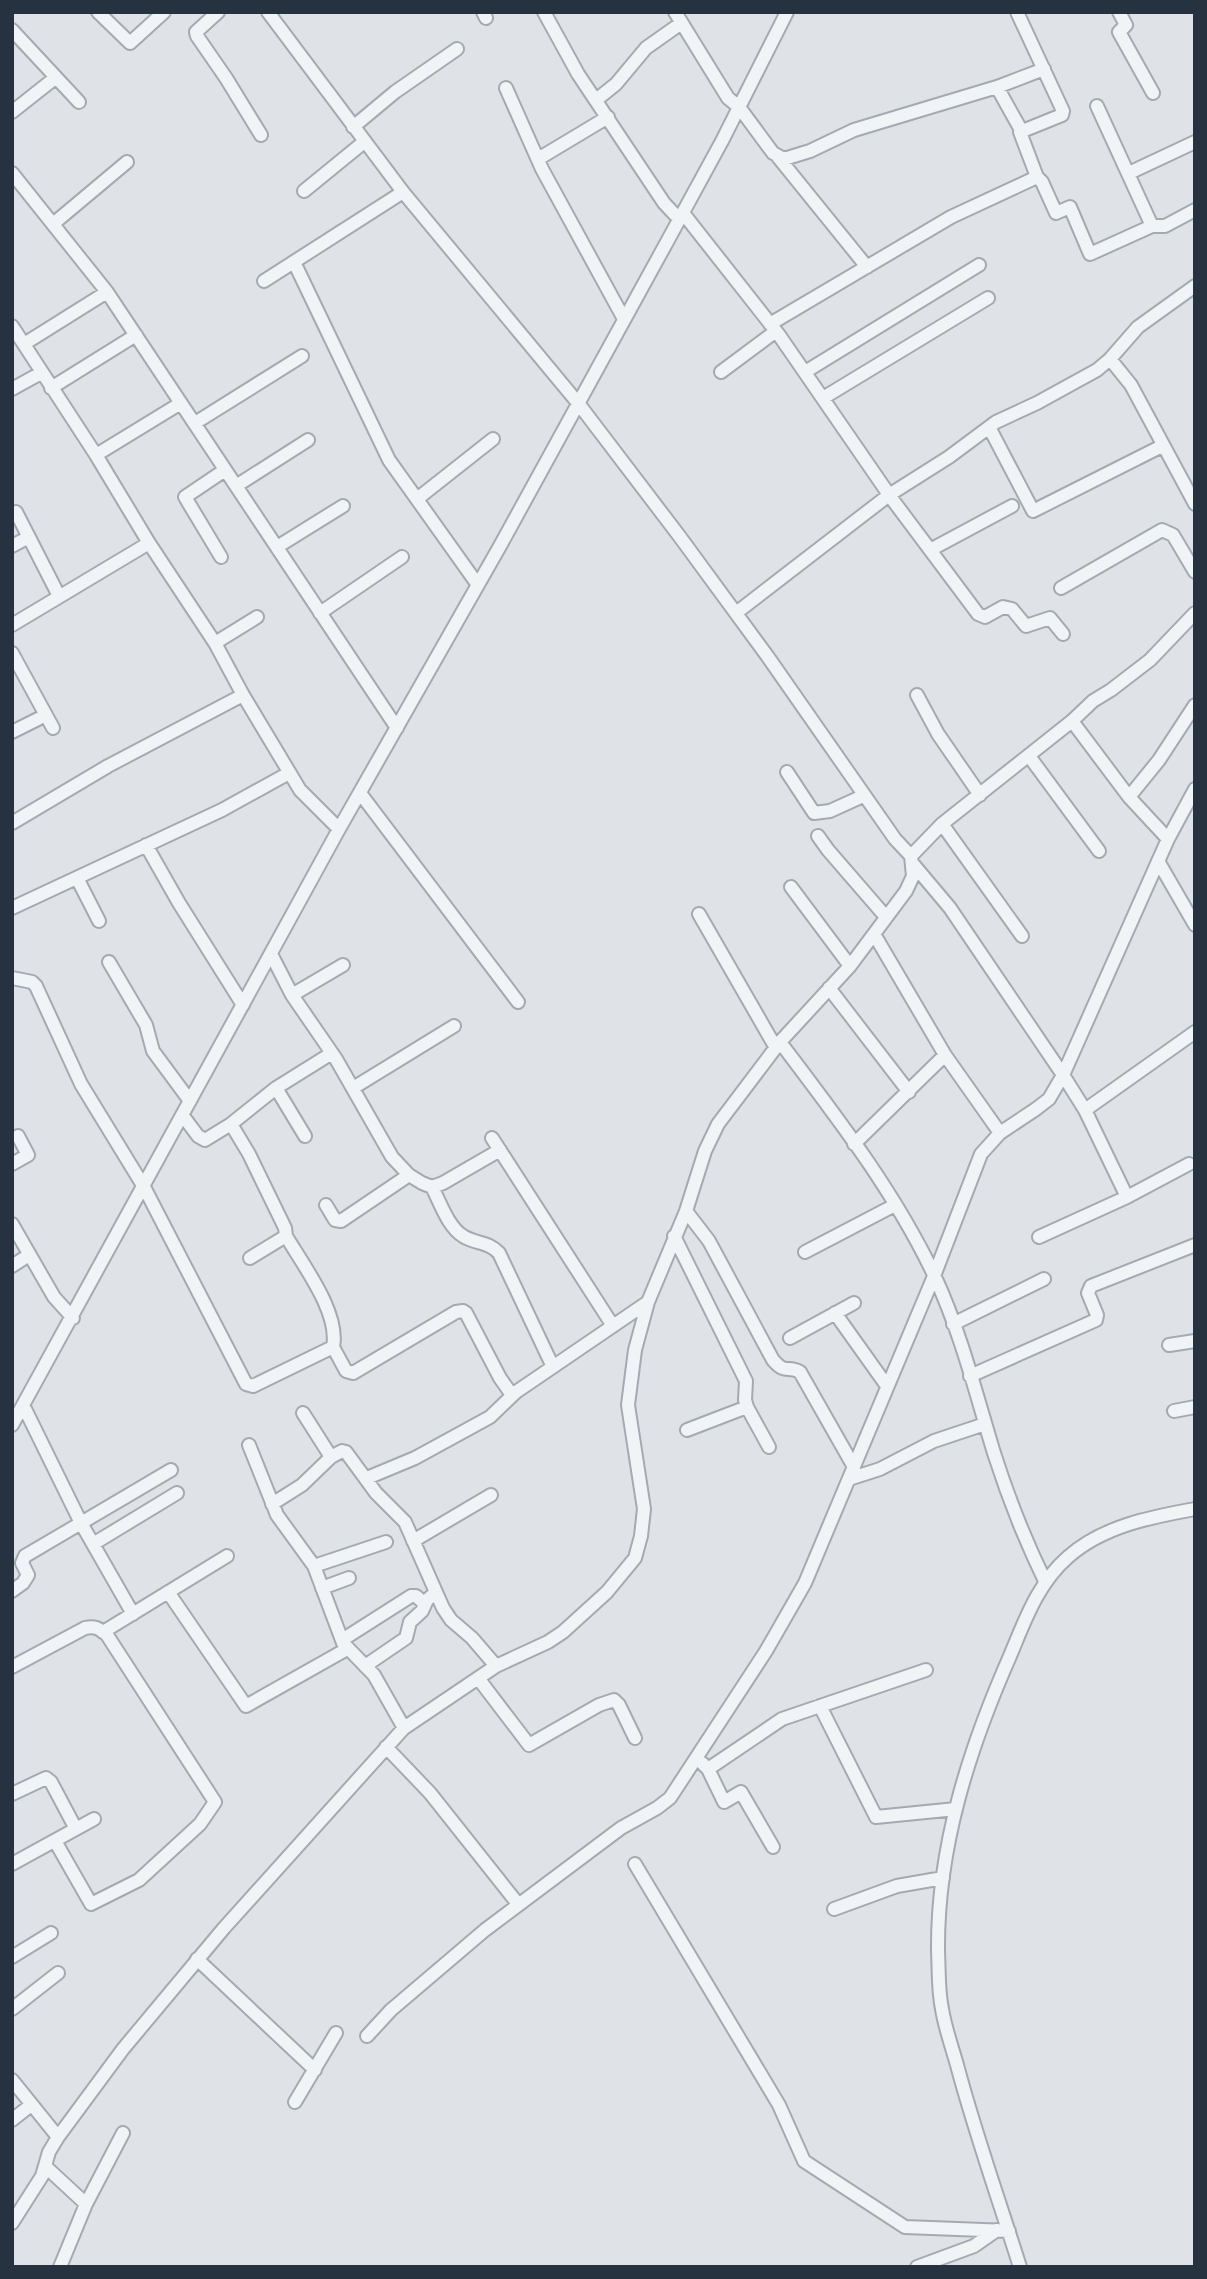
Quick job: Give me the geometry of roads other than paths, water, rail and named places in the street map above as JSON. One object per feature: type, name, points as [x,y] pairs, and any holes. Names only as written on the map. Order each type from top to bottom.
[{"type":"street","points":[[98,12],[130,43],[164,12]]},
{"type":"street","points":[[218,12],[200,27],[196,32],[197,36],[261,135]]},
{"type":"street","points":[[268,12],[364,142],[578,403],[736,613],[863,796],[950,908],[1085,1110],[1126,1197]]},
{"type":"street","points":[[544,12],[578,74],[664,203],[681,216],[773,327],[889,495],[978,614],[985,617],[1003,607],[1012,609],[1026,625],[1055,614],[1063,634]]},
{"type":"street","points":[[12,1425],[339,829],[624,320],[787,12]]},
{"type":"street","points":[[1017,12],[1063,113],[1021,130]]},
{"type":"street","points":[[1119,12],[1126,25],[1119,32],[1153,93]]},
{"type":"street","points":[[596,100],[616,84],[646,48],[677,18],[728,98],[739,107],[867,267]]},
{"type":"street","points":[[12,30],[79,102]]},
{"type":"street","points":[[353,127],[395,92],[457,49]]},
{"type":"street","points":[[778,157],[793,157],[854,130],[997,87],[1044,69]]},
{"type":"street","points":[[12,112],[55,78]]},
{"type":"street","points":[[997,87],[1021,130],[1019,133],[1037,177],[1042,182],[1056,214],[1070,207],[1090,254],[1152,226],[1165,226],[1195,210]]},
{"type":"street","points":[[506,88],[538,159],[624,320]]},
{"type":"street","points":[[1097,106],[1152,226]]},
{"type":"street","points":[[538,159],[608,117]]},
{"type":"street","points":[[304,191],[364,142]]},
{"type":"street","points":[[1129,173],[1195,142]]},
{"type":"street","points":[[52,224],[127,162]]},
{"type":"street","points":[[12,173],[107,292],[397,728]]},
{"type":"street","points":[[721,372],[773,327],[867,267],[951,217],[1037,177]]},
{"type":"street","points":[[264,281],[403,191]]},
{"type":"street","points":[[294,262],[389,460],[478,585]]},
{"type":"street","points":[[806,372],[979,265]]},
{"type":"street","points":[[736,613],[889,495],[949,457],[989,427],[1097,370],[1138,327],[1195,286]]},
{"type":"street","points":[[24,344],[107,292]]},
{"type":"street","points":[[823,398],[988,298]]},
{"type":"street","points":[[12,327],[215,643],[300,790],[339,829]]},
{"type":"street","points":[[51,388],[136,335]]},
{"type":"street","points":[[195,423],[302,356]]},
{"type":"street","points":[[1110,359],[1131,385],[1195,505]]},
{"type":"street","points":[[12,388],[41,373]]},
{"type":"street","points":[[96,455],[181,403]]},
{"type":"street","points":[[989,427],[1033,511],[1162,446]]},
{"type":"street","points":[[416,499],[493,439]]},
{"type":"street","points":[[236,486],[308,440]]},
{"type":"street","points":[[221,557],[185,496],[225,470]]},
{"type":"street","points":[[277,547],[342,506]]},
{"type":"street","points":[[930,550],[1012,506]]},
{"type":"street","points":[[16,512],[59,596]]},
{"type":"street","points":[[1061,587],[1162,530],[1173,535],[1195,572]]},
{"type":"street","points":[[12,546],[29,537]]},
{"type":"street","points":[[12,625],[149,543]]},
{"type":"street","points":[[320,613],[402,557]]},
{"type":"street","points":[[12,2223],[46,2167],[49,2152],[58,2137],[123,2049],[197,1959],[386,1747],[404,1728],[496,1666],[548,1642],[563,1632],[607,1592],[635,1558],[644,1509],[628,1405],[635,1350],[648,1302],[686,1212],[705,1151],[718,1124],[778,1045],[850,966],[874,934],[906,891],[913,876],[912,860],[942,824],[1072,721],[1093,701],[1150,660],[1195,613]]},
{"type":"street","points":[[215,643],[257,617]]},
{"type":"street","points":[[12,653],[53,728]]},
{"type":"street","points":[[12,823],[108,766],[243,695]]},
{"type":"street","points":[[917,695],[934,728],[980,795]]},
{"type":"street","points":[[1129,797],[1159,760],[1195,705]]},
{"type":"street","points":[[12,732],[46,715]]},
{"type":"street","points":[[1072,721],[1129,797],[1168,839]]},
{"type":"street","points":[[1029,756],[1099,851]]},
{"type":"street","points":[[787,772],[814,813],[830,811],[863,796]]},
{"type":"street","points":[[12,908],[222,810],[289,773]]},
{"type":"street","points":[[367,2036],[400,2003],[485,1930],[621,1828],[670,1798],[697,1758],[766,1651],[805,1583],[934,1276],[981,1154],[1000,1133],[1043,1104],[1063,1075],[1157,861],[1195,789]]},
{"type":"street","points":[[360,793],[518,1002]]},
{"type":"street","points":[[942,824],[1022,936]]},
{"type":"street","points":[[818,836],[886,917]]},
{"type":"street","points":[[146,845],[243,1005]]},
{"type":"street","points":[[1157,861],[1195,925]]},
{"type":"street","points":[[76,878],[99,921]]},
{"type":"street","points":[[791,887],[850,966]]},
{"type":"street","points":[[699,914],[778,1045],[854,1144],[895,1205],[934,1276],[953,1324],[1028,1545],[1045,1581]]},
{"type":"street","points":[[874,934],[945,1055],[1000,1133]]},
{"type":"street","points":[[271,954],[292,995],[332,1053],[392,1157],[409,1175],[432,1187],[454,1229],[468,1239],[490,1245],[499,1253],[553,1367]]},
{"type":"street","points":[[109,962],[145,1025],[153,1051],[190,1101]]},
{"type":"street","points":[[292,995],[343,965]]},
{"type":"street","points":[[12,978],[32,982],[36,986],[81,1084],[144,1187],[246,1384],[253,1386],[333,1347]]},
{"type":"street","points":[[829,988],[909,1092]]},
{"type":"street","points":[[353,1088],[454,1026]]},
{"type":"street","points":[[1085,1110],[1195,1032]]},
{"type":"street","points":[[183,1116],[198,1136],[205,1140],[231,1124],[276,1088],[332,1053]]},
{"type":"street","points":[[854,1144],[945,1055]]},
{"type":"street","points":[[276,1088],[306,1136]]},
{"type":"street","points":[[231,1124],[249,1154],[285,1228],[286,1236],[322,1297],[335,1335],[333,1347],[346,1371],[353,1373],[456,1312],[463,1311],[512,1395]]},
{"type":"street","points":[[12,1164],[28,1155],[18,1136]]},
{"type":"street","points":[[492,1138],[613,1326]]},
{"type":"street","points":[[432,1187],[500,1150]]},
{"type":"street","points":[[1039,1237],[1126,1197],[1189,1164]]},
{"type":"street","points":[[326,1205],[335,1220],[341,1221],[409,1175]]},
{"type":"street","points":[[805,1252],[895,1205]]},
{"type":"street","points":[[686,1212],[709,1241],[772,1360],[786,1371],[800,1372],[852,1473]]},
{"type":"street","points":[[12,1224],[54,1297],[73,1318]]},
{"type":"street","points":[[250,1258],[286,1236]]},
{"type":"street","points":[[674,1236],[746,1381],[747,1407],[769,1447]]},
{"type":"street","points":[[971,1376],[1096,1320],[1097,1315],[1088,1293],[1091,1286],[1195,1245]]},
{"type":"street","points":[[12,1266],[29,1255]]},
{"type":"street","points":[[953,1324],[1044,1279]]},
{"type":"street","points":[[367,1478],[415,1458],[490,1417],[512,1395],[648,1302]]},
{"type":"street","points":[[790,1338],[854,1303]]},
{"type":"street","points":[[835,1313],[887,1386]]},
{"type":"street","points":[[1169,1345],[1195,1341]]},
{"type":"street","points":[[24,1407],[81,1523],[133,1614]]},
{"type":"street","points":[[687,1430],[747,1407]]},
{"type":"street","points":[[1174,1411],[1195,1407]]},
{"type":"street","points":[[303,1413],[331,1457]]},
{"type":"street","points":[[852,1473],[880,1469],[934,1441],[985,1424]]},
{"type":"street","points":[[249,1445],[272,1504],[314,1566],[344,1645],[374,1675],[404,1728]]},
{"type":"street","points":[[272,1504],[302,1485],[331,1457],[342,1451],[346,1452],[376,1493],[405,1522],[435,1593],[451,1620],[472,1638],[496,1666]]},
{"type":"street","points":[[12,1591],[27,1579],[28,1575],[22,1563],[25,1556],[171,1470]]},
{"type":"street","points":[[93,1544],[177,1493]]},
{"type":"street","points":[[413,1541],[491,1494]]},
{"type":"street","points":[[1020,2267],[1003,2230],[942,2009],[938,1910],[956,1809],[969,1758],[992,1696],[1045,1581],[1069,1555],[1098,1537],[1146,1518],[1195,1509]]},
{"type":"street","points":[[314,1566],[386,1542]]},
{"type":"street","points":[[103,1632],[227,1556]]},
{"type":"street","points":[[322,1588],[349,1578]]},
{"type":"street","points":[[168,1592],[246,1706],[250,1706],[344,1645],[411,1596],[416,1595],[425,1604]]},
{"type":"street","points":[[365,1666],[406,1638],[408,1624],[435,1593]]},
{"type":"street","points":[[12,1667],[85,1628],[93,1626],[103,1632],[215,1802],[200,1824],[139,1880],[91,1904],[55,1841]]},
{"type":"street","points":[[708,1769],[782,1719],[926,1670]]},
{"type":"street","points":[[478,1678],[529,1745],[599,1705],[614,1700],[619,1704],[635,1738]]},
{"type":"street","points":[[820,1706],[876,1817],[956,1809]]},
{"type":"street","points":[[386,1747],[430,1793],[518,1905]]},
{"type":"street","points":[[697,1758],[708,1769],[724,1802],[741,1793],[772,1847]]},
{"type":"street","points":[[12,1794],[46,1778],[51,1782],[76,1829]]},
{"type":"street","points":[[12,1864],[94,1819]]},
{"type":"street","points":[[635,1864],[779,2105],[804,2161],[905,2227],[1003,2230]]},
{"type":"street","points":[[834,1909],[897,1886],[943,1878]]},
{"type":"street","points":[[12,1957],[51,1933]]},
{"type":"street","points":[[197,1959],[315,2070]]},
{"type":"street","points":[[12,2009],[58,1973]]},
{"type":"street","points":[[295,2102],[336,2033]]},
{"type":"street","points":[[12,2080],[58,2137]]},
{"type":"street","points":[[12,2120],[31,2105]]},
{"type":"street","points":[[60,2267],[86,2204],[123,2133]]},
{"type":"street","points":[[46,2167],[86,2204]]},
{"type":"street","points":[[917,2267],[974,2246],[1003,2230]]}]
